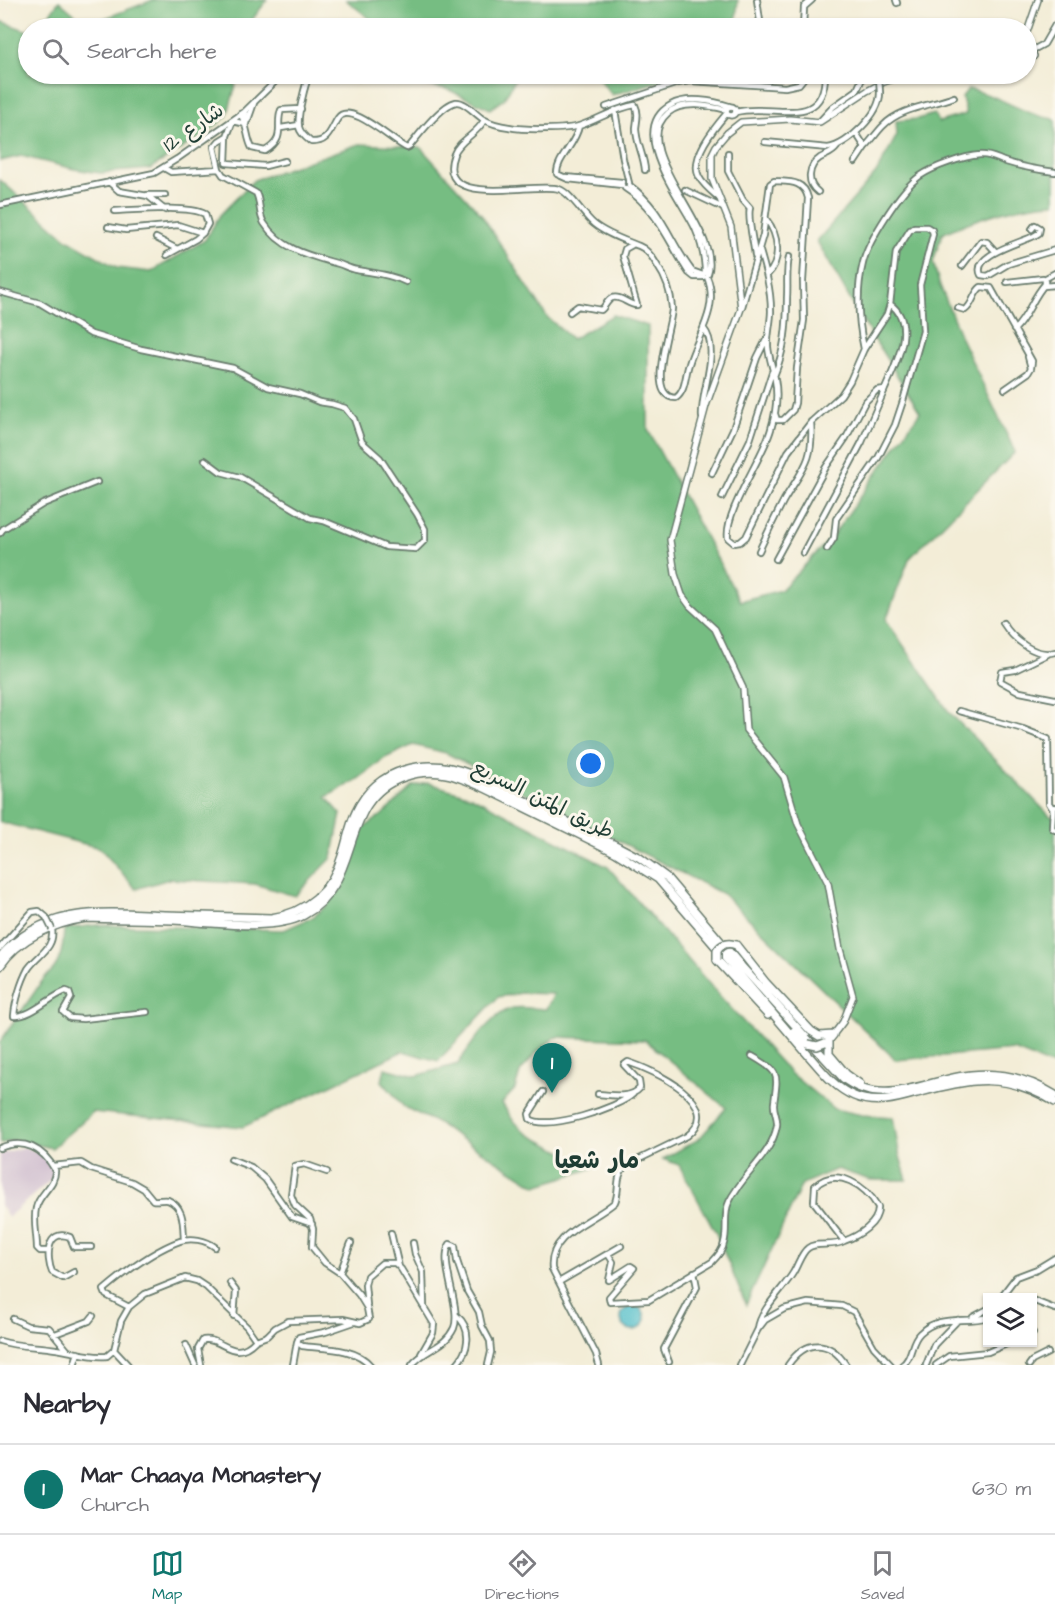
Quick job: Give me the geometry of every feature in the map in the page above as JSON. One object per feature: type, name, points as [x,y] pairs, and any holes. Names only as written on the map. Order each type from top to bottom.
[{"type":"highway","name":"طريق المتن السريع","points":[[0,957],[18,940],[41,925],[74,915],[114,913],[271,918],[299,911],[317,899],[333,878],[353,819],[365,797],[377,785],[395,773],[432,765],[455,768],[640,858],[666,877],[742,967],[843,1078],[858,1088],[881,1093],[908,1090],[966,1076],[992,1074],[1029,1082],[1055,1095]]},
{"type":"highway","name":"طريق المتن السريع","points":[[0,966],[13,951],[33,936],[57,925],[86,918],[264,924],[296,919],[317,906],[333,890],[345,865],[359,820],[364,809],[376,794],[399,778],[434,771],[454,775],[477,784],[615,852],[645,870],[668,888],[681,907],[782,1025],[831,1081],[845,1092],[861,1098],[888,1100],[954,1084],[982,1080],[1018,1085],[1055,1102]]},
{"type":"highway","points":[[782,1025],[767,1014],[717,960],[717,951],[720,946],[730,943],[736,945],[766,983],[814,1034],[829,1039]]},
{"type":"highway","points":[[742,967],[760,982],[766,983]]},
{"type":"highway","points":[[749,985],[760,992],[808,1044],[817,1046],[829,1039]]},
{"type":"highway","points":[[829,1039],[829,1054],[840,1068],[853,1080],[881,1093]]},
{"type":"main road","points":[[1032,18],[1038,0]]},
{"type":"main road","points":[[829,1039],[843,1022],[853,996],[840,949],[828,883],[798,824],[784,777],[746,730],[743,688],[716,629],[688,603],[680,589],[675,574],[670,535],[703,420],[741,309],[731,227],[712,179],[712,154],[720,140],[735,126],[750,121],[772,119],[820,122],[880,84]]},
{"type":"street","points":[[757,0],[760,18]]},
{"type":"street","points":[[803,18],[804,7],[812,0]]},
{"type":"street","points":[[1037,48],[1044,44],[1055,25]]},
{"type":"street","name":"شارع 12","points":[[0,205],[147,176],[164,168],[233,120],[272,84]]},
{"type":"street","points":[[306,84],[299,125],[309,141],[318,142],[330,134],[340,116],[351,114],[407,148],[448,105],[454,103],[462,103],[484,120],[524,129],[579,126],[615,110],[636,105],[639,116],[636,127],[638,146],[643,154],[645,170]]},
{"type":"street","points":[[606,107],[672,84]]},
{"type":"street","points":[[738,84],[785,87],[799,84]]},
{"type":"street","points":[[484,120],[482,126],[457,147],[453,156],[453,170],[462,185],[507,191],[544,186],[559,189],[567,194],[597,226],[644,249],[656,263],[666,280],[672,313],[662,360],[662,390],[667,396],[676,398],[681,394],[689,362],[704,329],[709,308],[709,284],[705,275],[706,257],[697,228],[668,173],[660,151],[658,128],[665,116],[675,108],[691,106],[730,111],[767,108],[802,111],[812,106],[824,84]]},
{"type":"street","points":[[820,122],[833,106],[857,90],[860,84]]},
{"type":"street","points":[[818,192],[811,184],[810,174],[819,159],[833,152],[856,133],[877,106],[880,84]]},
{"type":"street","points":[[855,162],[883,126],[893,118],[954,97]]},
{"type":"street","points":[[246,122],[255,100]]},
{"type":"street","points":[[697,228],[662,169],[655,148],[656,123],[663,111],[676,102],[699,101],[730,111]]},
{"type":"street","points":[[717,108],[722,119]]},
{"type":"street","points":[[242,113],[252,148],[262,152],[275,141],[281,128],[279,115],[281,110],[301,109]]},
{"type":"street","points":[[615,110],[626,172],[625,184]]},
{"type":"street","points":[[719,198],[705,185],[698,171],[704,144],[730,111]]},
{"type":"street","points":[[246,122],[233,120],[227,136],[226,164],[265,166],[285,161]]},
{"type":"street","points":[[281,128],[299,125]]},
{"type":"street","points":[[579,126],[575,139],[556,170],[559,176],[625,184],[648,208],[673,242],[689,273],[694,277],[705,275]]},
{"type":"street","points":[[856,133],[865,147]]},
{"type":"street","points":[[227,136],[214,147],[219,169],[223,175],[256,192],[264,224],[273,234],[305,255],[406,282]]},
{"type":"street","points":[[765,142],[828,148],[839,145]]},
{"type":"street","points":[[728,153],[728,171],[742,200],[750,208],[748,216],[755,261]]},
{"type":"street","points":[[864,349],[858,304],[863,262],[869,244],[881,225],[905,191],[919,177],[935,168],[987,154],[1013,164],[1055,172]]},
{"type":"street","points":[[164,168],[171,172],[219,169]]},
{"type":"street","points":[[109,182],[119,191],[165,195]]},
{"type":"street","points":[[741,309],[759,248],[772,182],[796,183],[806,190],[808,198],[803,281],[804,320],[795,403],[793,410],[783,420],[777,420],[775,412],[774,376],[768,337],[771,309],[759,248]]},
{"type":"street","points":[[686,190],[725,209]]},
{"type":"street","points":[[144,194],[165,210]]},
{"type":"street","points":[[116,211],[198,211],[205,214],[208,224],[203,233],[168,255]]},
{"type":"street","points":[[766,219],[773,230],[777,253],[776,265],[766,275]]},
{"type":"street","points":[[108,226],[126,230],[178,225],[203,233]]},
{"type":"street","points":[[775,412],[768,439],[730,521],[728,538],[735,543],[746,537],[788,452],[811,422],[841,395],[864,349],[884,320],[891,304],[891,279],[896,252],[910,230],[919,225],[927,226],[932,230],[933,240],[920,285],[923,331],[903,401],[881,453],[836,519],[834,538],[827,549]]},
{"type":"street","points":[[1032,229],[1035,225],[1040,228],[1039,233],[996,252],[979,266],[982,276],[988,276],[1008,264],[1055,250]]},
{"type":"street","points":[[156,238],[177,249]]},
{"type":"street","points":[[962,267],[981,242],[987,242],[996,252]]},
{"type":"street","points":[[570,312],[578,306],[601,310],[608,301],[615,298],[632,306],[637,305],[623,256],[625,249],[632,245]]},
{"type":"street","points":[[774,376],[783,353],[787,331],[786,273],[789,257]]},
{"type":"street","points":[[1014,330],[1025,318],[1044,280],[1055,273]]},
{"type":"street","points":[[1007,282],[1044,280],[1055,285]]},
{"type":"street","points":[[958,308],[967,309],[978,288],[988,286],[993,290],[1028,357],[1031,368],[1028,373],[1005,388]]},
{"type":"street","points":[[0,292],[40,303],[91,334],[141,349],[226,366],[268,387],[345,408],[354,419],[362,442],[380,458],[417,514],[425,529],[425,540],[417,549],[386,547],[324,521],[310,518],[240,477],[221,472],[205,460]]},
{"type":"street","points":[[803,553],[862,442],[885,389],[903,338],[902,317],[891,304]]},
{"type":"street","points":[[703,420],[702,409],[710,345],[708,334],[704,329]]},
{"type":"street","points":[[712,473],[733,429],[757,358],[768,337]]},
{"type":"street","points":[[722,497],[750,440],[772,369]]},
{"type":"street","points":[[776,559],[826,466],[846,438],[865,402],[877,390],[885,389]]},
{"type":"street","points":[[759,551],[810,454],[813,441],[811,422]]},
{"type":"street","points":[[0,533],[43,504],[98,482]]},
{"type":"street","points":[[1003,623],[1014,637],[1031,648],[1048,654]]},
{"type":"street","points":[[1055,652],[1015,670],[1002,672],[1000,681],[1020,692],[1055,699]]},
{"type":"street","points":[[959,711],[1023,729],[1048,739],[1049,803],[1054,807],[1052,828],[1055,830]]},
{"type":"street","points":[[0,948],[32,912],[39,911],[46,917],[53,937],[50,945],[32,964],[24,978],[14,1016],[18,1017],[27,1013],[66,991],[69,992],[71,998],[63,1012],[70,1018],[147,1012]]},
{"type":"street","points":[[608,1254],[613,1262],[609,1280],[631,1266],[634,1268],[609,1297],[610,1302],[649,1300],[712,1262],[718,1255],[724,1244],[727,1205],[737,1186],[768,1151],[777,1124],[774,1107],[777,1078],[765,1064],[752,1056]]},
{"type":"street","points":[[543,1092],[529,1114],[530,1119],[535,1122],[563,1121],[623,1101],[638,1091],[641,1084],[624,1065],[626,1062],[660,1077],[691,1096],[698,1106],[698,1121],[687,1136],[625,1167],[619,1173],[615,1202],[559,1241],[554,1249],[552,1269],[596,1354],[599,1365]]},
{"type":"street","points":[[598,1094],[633,1094]]},
{"type":"street","points":[[0,1148],[9,1144],[30,1145],[43,1152],[55,1170],[55,1179],[42,1194],[35,1216],[37,1248],[40,1251],[48,1251]]},
{"type":"street","points":[[231,1159],[251,1167],[265,1179],[292,1217],[312,1224]]},
{"type":"street","points":[[53,1166],[81,1163],[132,1182],[144,1189],[153,1200],[168,1201],[179,1210],[183,1218],[184,1240]]},
{"type":"street","points":[[327,1173],[298,1164],[293,1169],[292,1200],[312,1224],[312,1248],[325,1263],[340,1273],[367,1308]]},
{"type":"street","points":[[740,1365],[758,1329],[760,1320],[791,1276],[807,1248],[813,1245],[833,1246],[851,1239],[874,1221],[878,1215],[878,1207],[858,1185],[841,1178],[828,1177],[815,1186],[813,1199],[844,1241]]},
{"type":"street","points":[[391,1233],[399,1267]]},
{"type":"street","points":[[74,1272],[63,1278],[55,1275],[50,1269],[48,1251],[51,1241],[66,1235],[70,1237],[74,1247],[91,1247]]},
{"type":"street","points":[[129,1307],[106,1295],[104,1290],[154,1255],[184,1240],[201,1240],[215,1247]]},
{"type":"street","points":[[340,1273],[351,1243]]},
{"type":"street","points":[[413,1243],[423,1272],[424,1306]]},
{"type":"street","points":[[456,1365],[467,1347],[466,1331],[456,1315],[452,1298],[447,1258],[450,1245],[455,1246],[467,1291],[478,1310],[482,1326],[490,1341],[491,1352],[488,1365]]},
{"type":"street","points":[[559,1282],[621,1246]]},
{"type":"street","points":[[1004,1293],[1016,1277],[1037,1269],[1055,1258]]},
{"type":"street","points":[[186,1345],[195,1365],[200,1362],[198,1349],[203,1340],[210,1340],[226,1349],[233,1350],[246,1348],[288,1321],[343,1319],[364,1322],[369,1319],[366,1279],[369,1273],[386,1263],[395,1263],[435,1326],[421,1355],[412,1365]]},
{"type":"street","points":[[669,1362],[664,1349],[697,1287],[694,1272]]},
{"type":"street","points":[[0,1341],[101,1357],[111,1354],[121,1321],[129,1307],[145,1294],[185,1278],[197,1281],[206,1287],[247,1327],[256,1340]]},
{"type":"street","points":[[230,1283],[236,1292],[234,1316]]},
{"type":"street","points":[[1037,1302],[1055,1309]]},
{"type":"street","points":[[758,1329],[773,1315],[795,1305],[808,1303],[845,1307],[854,1312],[874,1347],[891,1365]]},
{"type":"street","points":[[971,1319],[983,1312]]},
{"type":"street","points":[[421,1355],[448,1339],[454,1328],[456,1315]]},
{"type":"street","points":[[55,1334],[89,1321],[93,1316]]},
{"type":"street","points":[[902,1365],[908,1359],[914,1340],[923,1330],[940,1322],[983,1318]]},
{"type":"street","points":[[13,1319],[28,1326],[49,1328],[68,1351]]},
{"type":"street","points":[[926,1365],[934,1345],[958,1320]]},
{"type":"street","points":[[293,1365],[299,1337],[325,1332],[355,1322]]},
{"type":"street","points":[[297,1342],[302,1346],[352,1353],[363,1358],[370,1365]]},
{"type":"street","points":[[788,1365],[800,1351],[812,1346],[821,1346],[836,1351],[846,1365]]},
{"type":"street","points":[[936,1365],[949,1356],[988,1352],[1000,1347]]},
{"type":"street","points":[[114,1350],[128,1365]]},
{"type":"street","points":[[74,1365],[78,1353]]},
{"type":"street","points":[[1029,1365],[1048,1353]]},
{"type":"shaded area","points":[[24,1147],[43,1154],[55,1172],[54,1177],[8,1217],[0,1205],[0,1154]]},
{"type":"green space","points":[[153,0],[267,0],[254,18],[105,18]]},
{"type":"green space","points":[[346,0],[738,0],[736,18],[369,18]]},
{"type":"green space","points":[[59,1],[79,18],[47,18]]},
{"type":"green space","points":[[0,21],[18,27],[18,84],[236,85],[227,116],[208,132],[150,169],[100,173],[21,156],[0,161]]},
{"type":"green space","points":[[419,84],[512,84],[504,99],[490,109],[447,89]]},
{"type":"green space","points":[[603,84],[650,84],[612,95]]},
{"type":"green space","points":[[968,89],[990,95],[1033,114],[1055,119],[1055,203],[1027,206],[997,213],[942,234],[933,262],[939,283],[962,340],[1015,452],[909,559],[886,620],[949,712],[1050,816],[1055,817],[1055,1067],[1014,1050],[896,1060],[723,894],[446,753],[413,745],[385,758],[358,779],[326,797],[341,814],[332,858],[295,896],[255,884],[169,879],[136,889],[100,848],[0,822],[0,180],[67,239],[117,268],[151,272],[205,240],[220,215],[254,180],[359,144],[420,147],[481,214],[547,317],[572,339],[613,315],[648,326],[648,430],[740,601],[781,590],[831,538],[920,412],[859,315],[817,241],[876,173],[897,135],[896,121],[918,119],[934,114],[939,122],[966,114],[962,97]]},
{"type":"green space","points":[[428,783],[471,796],[608,867],[790,1073],[834,1109],[862,1115],[893,1117],[899,1153],[907,1180],[870,1180],[837,1169],[802,1184],[746,1305],[716,1233],[679,1165],[663,1159],[699,1139],[726,1108],[645,1040],[555,1037],[534,1055],[520,1072],[515,1089],[502,1103],[512,1119],[526,1133],[593,1168],[536,1186],[437,1123],[404,1107],[382,1081],[385,1068],[416,1076],[458,1064],[497,1016],[513,1008],[546,1009],[554,994],[522,993],[498,997],[438,1061],[403,1051],[243,1127],[93,1112],[52,1148],[14,1140],[0,1144],[0,1042],[45,977],[55,968],[62,950],[64,929],[97,925],[284,930],[313,917],[343,886],[361,830],[382,815],[413,786]]},
{"type":"water","points":[[633,1306],[642,1309],[645,1318],[642,1327],[633,1330],[624,1327],[621,1318],[624,1309]]},
{"type":"place","name":"Mar Chaaya Monastery","points":[[552,1093]]},
{"type":"district","name":"مار شعيا","points":[[597,1160]]}]
